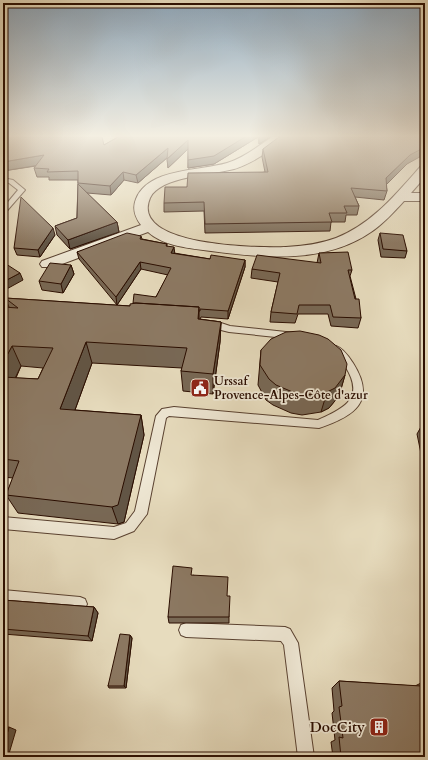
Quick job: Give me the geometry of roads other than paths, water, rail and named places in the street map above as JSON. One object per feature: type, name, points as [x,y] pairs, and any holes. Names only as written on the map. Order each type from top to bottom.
[{"type":"street","points":[[197,172],[174,177],[158,184],[146,193],[142,204],[141,215],[150,227],[167,238],[185,243],[240,251],[270,252],[309,249],[334,244],[357,235],[373,225],[400,198],[422,172]]},
{"type":"street","points":[[400,198],[425,197]]},
{"type":"street","points":[[48,264],[150,227]]},
{"type":"lane","points":[[3,180],[11,181],[22,190],[3,212]]},
{"type":"lane","points":[[194,323],[218,325],[229,329],[309,337]]},
{"type":"lane","points":[[3,523],[114,533],[130,527],[141,514],[161,416],[166,412],[174,411],[319,424],[340,417],[353,406],[359,395],[358,379],[343,356],[334,346],[328,344]]},
{"type":"lane","points":[[3,597],[80,604]]},
{"type":"lane","points":[[186,630],[285,634],[291,643],[306,757]]},
{"type":"place","name":"Urssaf Provence-Alpes-Côte d'azur","points":[[200,388]]},
{"type":"place","name":"DocCity","points":[[379,727]]}]
